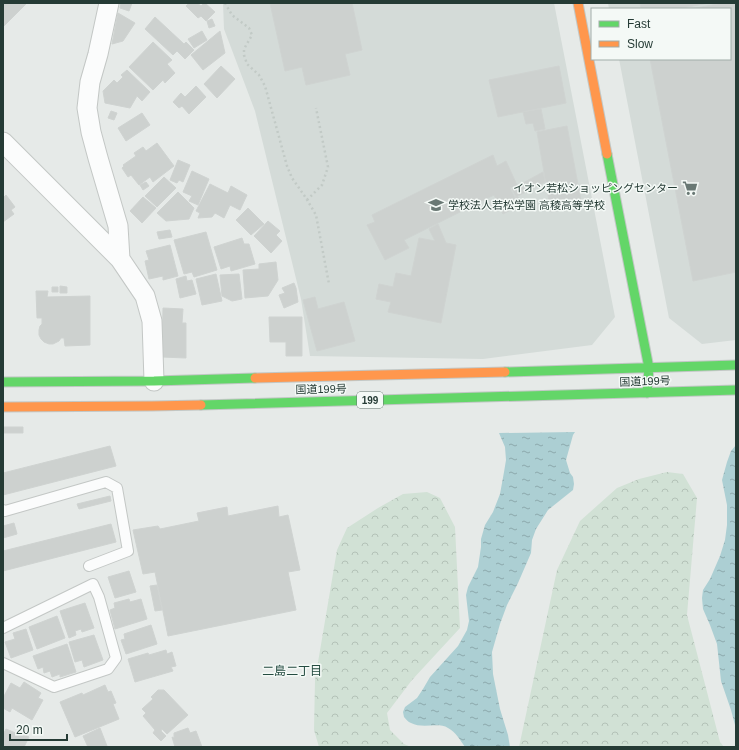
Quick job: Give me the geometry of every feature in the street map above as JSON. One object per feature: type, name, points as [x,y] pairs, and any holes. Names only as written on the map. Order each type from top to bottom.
[{"type":"main road","points":[[578,3],[649,368],[647,393]]},
{"type":"main road","name":"国道199号","points":[[3,382],[154,381],[736,365]]},
{"type":"main road","name":"国道199号","points":[[3,407],[152,406],[736,390]]},
{"type":"street","points":[[110,3],[90,82],[87,108],[91,132],[118,226],[120,259]]},
{"type":"street","points":[[3,142],[120,259],[145,296],[152,320],[154,381]]},
{"type":"lane","points":[[3,510],[6,511],[106,482],[117,488],[128,551],[89,566]]},
{"type":"lane","points":[[3,628],[93,584],[99,597],[116,658],[108,669],[54,687],[3,663]]},
{"type":"path","points":[[225,3],[232,15],[249,28],[252,35],[244,48],[244,55],[247,64],[259,75],[265,86],[287,166],[292,178],[316,215],[329,284]]},
{"type":"path","points":[[307,200],[322,185],[328,168],[316,108]]},
{"type":"shaded area","name":"学校法人若松学園 高稜高等学校","points":[[223,3],[554,3],[615,317],[592,345],[483,359],[310,356],[301,299],[255,111],[224,29]]},
{"type":"shaded area","name":"イオン若松ショッピングセンター","points":[[608,3],[736,3],[736,340],[702,344],[669,318],[619,60],[731,60],[731,8],[609,8]]},
{"type":"green space","points":[[667,472],[683,474],[697,498],[687,615],[720,742],[724,747],[519,747],[557,570],[580,521],[617,488],[639,479]]},
{"type":"green space","points":[[427,492],[440,498],[455,527],[460,628],[412,680],[387,713],[390,730],[404,744],[411,747],[319,747],[314,730],[315,680],[337,550],[347,528],[378,508],[403,494]]},
{"type":"water","points":[[575,432],[566,460],[570,473],[573,477],[573,490],[548,510],[536,529],[532,540],[531,553],[507,605],[492,652],[493,674],[510,747],[465,747],[458,736],[444,726],[415,725],[410,723],[404,717],[403,712],[405,707],[417,698],[430,677],[458,646],[467,630],[469,621],[466,595],[468,587],[478,567],[481,539],[485,525],[493,512],[500,494],[506,460],[505,447],[499,433]]},
{"type":"water","points":[[736,445],[736,737],[735,725],[731,710],[721,681],[717,644],[703,609],[702,598],[703,590],[710,579],[725,540],[727,505],[722,480],[731,451]]},
{"type":"building","points":[[3,3],[27,3],[3,27]]},
{"type":"building","points":[[121,3],[132,3],[129,11],[120,8]]},
{"type":"building","points":[[189,3],[197,3],[201,6],[205,3],[215,12],[206,21],[201,16],[198,18],[186,6]]},
{"type":"building","points":[[270,3],[352,3],[362,50],[345,54],[350,75],[306,85],[302,67],[285,71]]},
{"type":"building","points":[[640,3],[709,3],[682,8],[641,8]]},
{"type":"building","points":[[723,3],[736,3],[736,272],[693,281],[650,60],[731,60],[731,8],[696,8]]},
{"type":"building","points":[[118,13],[135,23],[123,41],[112,44]]},
{"type":"building","points":[[155,17],[184,44],[186,42],[194,50],[185,59],[177,51],[173,55],[145,29]]},
{"type":"building","points":[[212,19],[215,26],[209,28],[207,21]]},
{"type":"building","points":[[202,31],[207,40],[194,48],[188,39]]},
{"type":"building","points":[[220,31],[225,53],[203,70],[191,55]]},
{"type":"building","points":[[153,42],[172,60],[167,64],[175,73],[165,83],[163,80],[153,90],[129,67]]},
{"type":"building","points":[[221,66],[235,79],[217,98],[204,84]]},
{"type":"building","points":[[559,66],[566,103],[498,117],[489,80]]},
{"type":"building","points":[[127,70],[150,92],[142,101],[137,96],[130,108],[105,103],[103,91],[114,80],[117,83],[123,77],[121,75]]},
{"type":"building","points":[[196,86],[206,97],[189,114],[182,106],[179,108],[173,102],[181,93],[185,97]]},
{"type":"building","points":[[541,109],[545,129],[535,131],[533,123],[526,124],[523,112]]},
{"type":"building","points":[[111,111],[117,113],[114,120],[108,118]]},
{"type":"building","points":[[142,113],[150,125],[126,141],[118,128]]},
{"type":"building","points":[[567,126],[582,206],[551,212],[537,132]]},
{"type":"building","points":[[157,143],[174,166],[153,182],[150,177],[139,185],[131,175],[128,177],[122,168],[124,166],[123,165],[136,156],[134,153],[143,147],[146,151]]},
{"type":"building","points":[[493,155],[497,166],[506,161],[517,185],[510,188],[515,198],[518,197],[522,204],[503,214],[494,195],[404,240],[409,248],[385,260],[367,225],[375,222],[372,215]]},
{"type":"building","points":[[178,160],[190,165],[183,182],[179,180],[177,183],[170,180]]},
{"type":"building","points":[[192,171],[209,179],[198,205],[189,201],[192,196],[183,192]]},
{"type":"building","points":[[543,172],[545,182],[516,197],[512,189]]},
{"type":"building","points":[[164,177],[176,188],[157,207],[145,196]]},
{"type":"building","points":[[146,182],[149,186],[143,190],[140,185]]},
{"type":"building","points":[[210,184],[228,193],[231,186],[247,195],[240,210],[230,205],[224,218],[215,213],[212,217],[198,218],[200,213],[196,211]]},
{"type":"building","points":[[178,192],[194,208],[189,219],[166,221],[157,213]]},
{"type":"building","points":[[6,195],[15,207],[11,210],[14,214],[3,222],[3,196],[4,197]]},
{"type":"building","points":[[143,197],[156,208],[142,223],[130,211]]},
{"type":"building","points":[[248,208],[264,224],[251,235],[236,220]]},
{"type":"building","points":[[268,221],[280,231],[276,235],[282,241],[271,253],[254,236]]},
{"type":"building","points":[[438,224],[446,243],[456,245],[441,323],[388,312],[391,302],[376,299],[379,284],[393,287],[396,273],[411,276],[419,238],[435,241],[429,229]]},
{"type":"building","points":[[170,230],[172,237],[159,239],[157,232]]},
{"type":"building","points":[[206,232],[217,270],[194,277],[192,272],[184,274],[174,240]]},
{"type":"building","points":[[242,238],[244,244],[249,244],[255,264],[231,271],[230,266],[221,269],[214,247]]},
{"type":"building","points":[[170,245],[178,276],[163,280],[163,276],[149,279],[145,261],[149,260],[146,251]]},
{"type":"building","points":[[276,262],[278,280],[268,296],[245,298],[243,270],[259,269],[259,264]]},
{"type":"building","points":[[216,274],[222,301],[202,305],[196,279]]},
{"type":"building","points":[[239,274],[242,299],[232,301],[222,296],[220,275]]},
{"type":"building","points":[[186,276],[187,281],[192,280],[196,294],[180,298],[176,279]]},
{"type":"building","points":[[294,283],[298,302],[284,308],[279,295],[285,293],[282,288]]},
{"type":"building","points":[[60,286],[67,287],[67,293],[60,293]]},
{"type":"building","points":[[52,287],[58,287],[58,292],[52,292]]},
{"type":"building","points":[[36,291],[48,291],[47,297],[90,296],[90,345],[65,346],[64,338],[61,338],[53,344],[44,342],[41,339],[39,330],[42,324],[42,318],[37,318]]},
{"type":"building","points":[[315,297],[318,309],[344,302],[355,341],[317,351],[303,300]]},
{"type":"building","points":[[163,308],[183,309],[182,323],[186,323],[186,358],[162,357]]},
{"type":"building","points":[[269,317],[302,317],[302,356],[286,356],[286,342],[270,342]]},
{"type":"building","points":[[3,427],[23,427],[23,433],[3,433]]},
{"type":"building","points":[[110,446],[116,466],[3,495],[3,473]]},
{"type":"building","points":[[110,496],[111,501],[79,509],[77,504]]},
{"type":"building","points":[[278,506],[279,517],[288,515],[300,570],[288,572],[296,610],[168,636],[155,572],[143,574],[133,530],[158,526],[160,529],[199,521],[197,513],[227,507],[228,516]]},
{"type":"building","points":[[14,523],[17,534],[3,538],[3,526]]},
{"type":"building","points":[[111,524],[116,542],[3,571],[3,551]]},
{"type":"building","points":[[129,571],[136,592],[115,598],[108,577]]},
{"type":"building","points":[[157,585],[162,610],[155,611],[150,586]]},
{"type":"building","points":[[129,599],[130,602],[141,599],[147,619],[115,629],[110,610],[115,608],[114,603]]},
{"type":"building","points":[[85,603],[94,628],[82,632],[81,629],[75,631],[76,635],[69,638],[60,611]]},
{"type":"building","points":[[57,616],[65,638],[37,649],[29,627]]},
{"type":"building","points":[[151,625],[157,644],[126,654],[121,640],[125,639],[124,634]]},
{"type":"building","points":[[26,629],[33,650],[11,658],[5,642],[15,639],[13,633]]},
{"type":"building","points":[[94,635],[103,660],[84,667],[82,660],[75,662],[69,642]]},
{"type":"building","points":[[67,644],[76,672],[60,677],[60,674],[52,677],[50,671],[44,673],[43,667],[38,669],[33,656]]},
{"type":"building","points":[[166,650],[167,654],[172,652],[176,666],[171,667],[173,671],[135,682],[128,659],[148,653],[149,655]]},
{"type":"building","points":[[24,682],[41,693],[38,698],[43,700],[32,720],[12,708],[10,712],[3,708],[3,698],[11,683],[20,688]]},
{"type":"building","points":[[105,685],[108,692],[111,691],[116,703],[113,704],[119,719],[75,737],[60,702],[82,693],[83,695]]},
{"type":"building","points":[[158,690],[164,690],[188,715],[167,734],[162,729],[161,731],[166,736],[161,741],[153,733],[155,730],[143,716],[146,713],[142,709],[153,699],[151,697]]},
{"type":"building","points":[[100,728],[107,746],[88,747],[83,736]]},
{"type":"building","points":[[188,728],[190,733],[196,731],[202,747],[175,747],[172,737],[174,738],[174,733]]},
{"type":"building","points":[[6,729],[18,734],[18,731],[29,737],[24,747],[3,746],[3,735]]},
{"type":"traffic: fast","points":[[607,154],[649,368],[647,393]]},
{"type":"traffic: fast","points":[[505,372],[736,365]]},
{"type":"traffic: fast","points":[[3,382],[154,381],[255,378]]},
{"type":"traffic: fast","points":[[201,405],[736,390]]},
{"type":"traffic: slow","points":[[578,3],[607,154]]},
{"type":"traffic: slow","points":[[255,378],[505,372]]},
{"type":"traffic: slow","points":[[3,407],[201,405]]},
{"type":"place","name":"イオン若松ショッピングセンター","points":[[690,188]]},
{"type":"place","name":"学校法人若松学園 高稜高等学校","points":[[436,205]]},
{"type":"district","name":"二島二丁目","points":[[292,671]]}]
